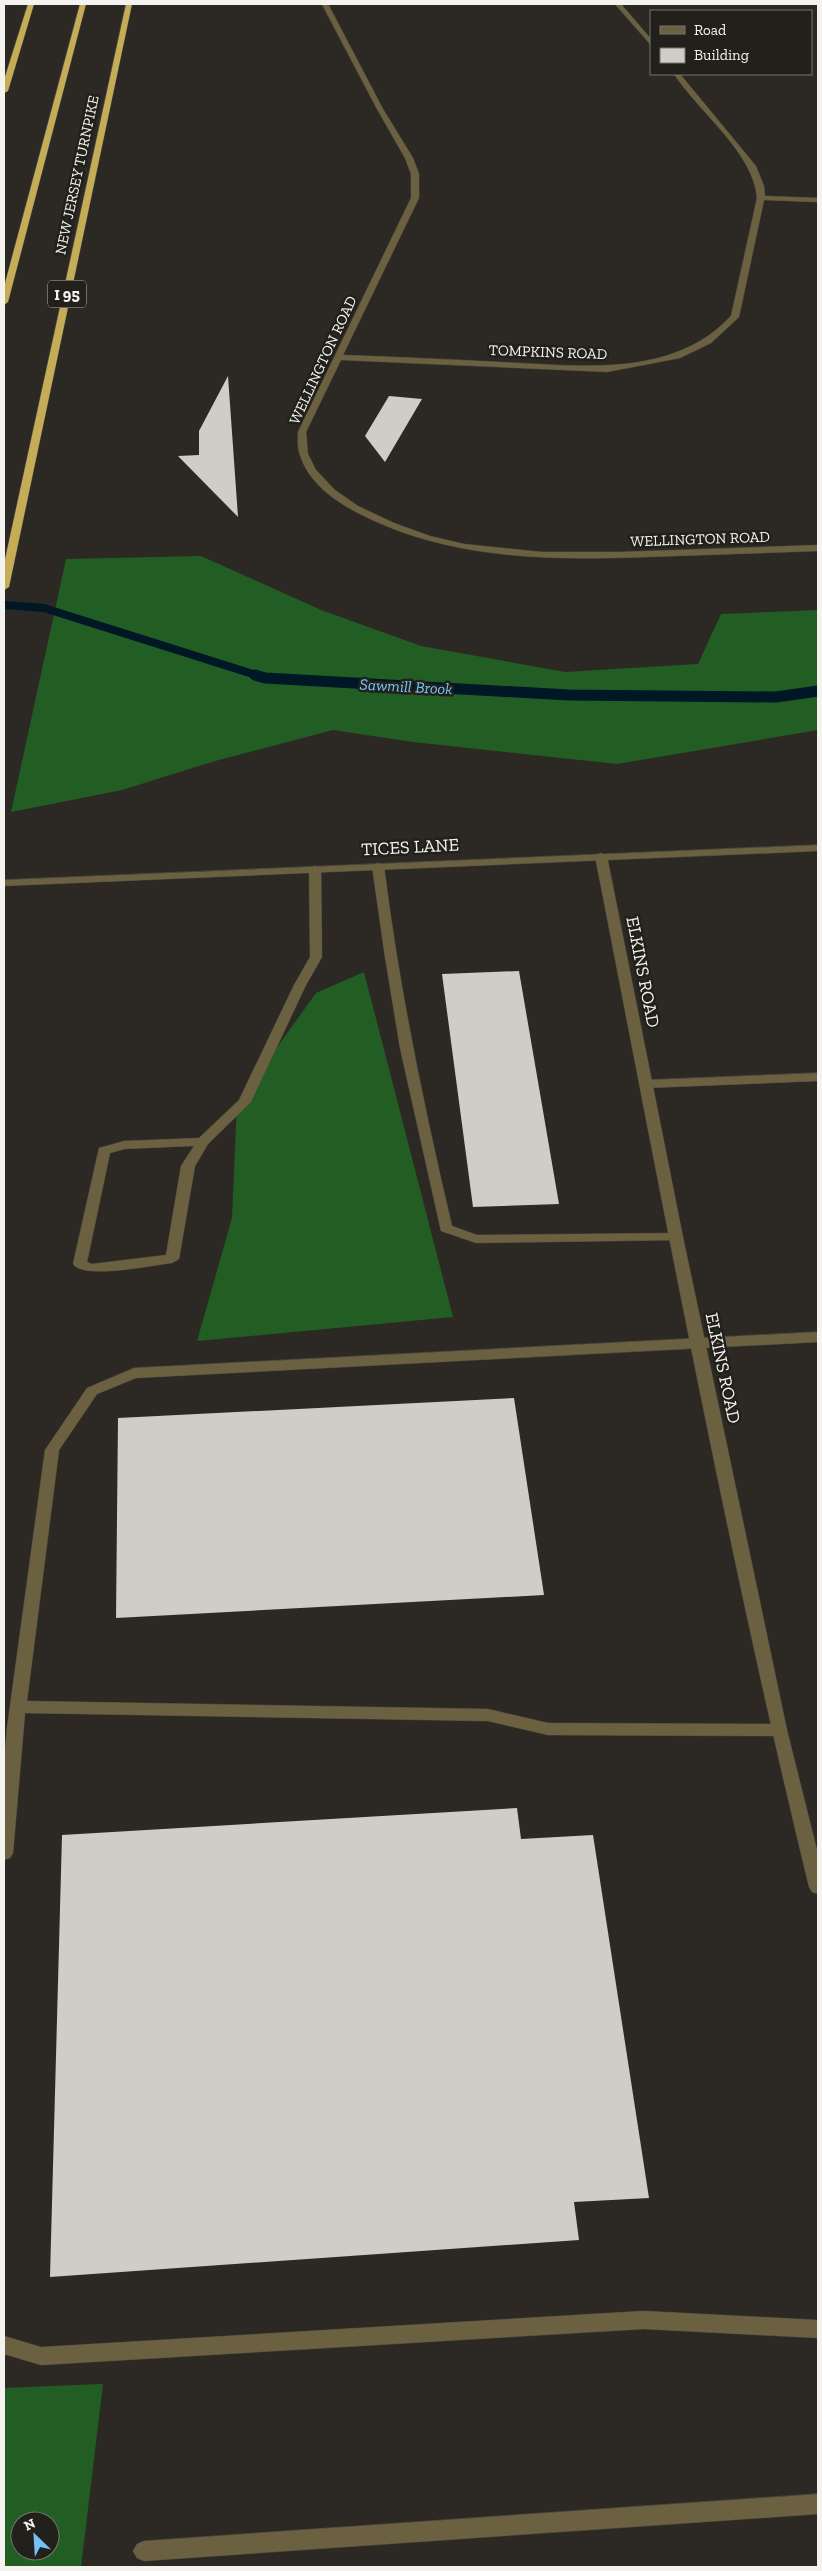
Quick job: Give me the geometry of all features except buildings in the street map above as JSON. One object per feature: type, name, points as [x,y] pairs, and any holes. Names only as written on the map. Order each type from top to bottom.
[{"type":"highway","points":[[4,91],[31,4]]},
{"type":"highway","name":"NEW JERSEY TURNPIKE","points":[[4,302],[83,4]]},
{"type":"highway","name":"NEW JERSEY TURNPIKE","points":[[4,586],[129,4]]},
{"type":"street","name":"WELLINGTON ROAD","points":[[325,4],[380,109],[409,158],[414,174],[415,198],[340,357],[302,432],[304,454],[318,478],[340,499],[372,518],[412,535],[492,551],[591,556],[818,548]]},
{"type":"street","points":[[618,4],[650,42]]},
{"type":"street","name":"TOMPKINS ROAD","points":[[340,357],[607,369],[645,364],[693,351],[710,342],[735,317],[761,198],[760,186],[752,166],[677,75]]},
{"type":"street","points":[[761,198],[818,200]]},
{"type":"street","name":"TICES LANE","points":[[4,883],[818,848]]},
{"type":"street","name":"ELKINS ROAD","points":[[601,856],[676,1237],[700,1344],[779,1730],[818,1886]]},
{"type":"street","points":[[378,866],[386,937],[419,1115],[446,1228],[476,1239],[676,1237]]},
{"type":"street","points":[[646,1084],[818,1077]]},
{"type":"street","points":[[4,1853],[18,1707],[52,1450],[92,1391],[134,1374],[818,1336]]},
{"type":"street","points":[[18,1707],[488,1715],[548,1729],[779,1730]]},
{"type":"street","points":[[4,2345],[41,2356],[644,2320],[818,2329]]},
{"type":"street","points":[[144,2551],[818,2504]]},
{"type":"lane","points":[[203,1142],[124,1146],[104,1151],[80,1264],[90,1268],[172,1259],[188,1166],[203,1142],[246,1102],[300,984],[316,957],[316,869]]},
{"type":"green space","points":[[201,556],[321,610],[421,646],[565,672],[698,664],[721,614],[818,610],[818,730],[617,764],[413,742],[333,730],[215,761],[122,790],[11,812],[66,559]]},
{"type":"green space","points":[[364,972],[453,1317],[197,1341],[232,1218],[237,1103],[316,993]]},
{"type":"green space","points":[[103,2384],[81,2567],[4,2567],[4,2388]]},
{"type":"waterway","name":"Sawmill Brook","points":[[4,605],[44,608],[259,676]]},
{"type":"waterway","name":"Sawmill Brook","points":[[255,675],[265,678],[569,695],[776,697],[818,691]]}]
